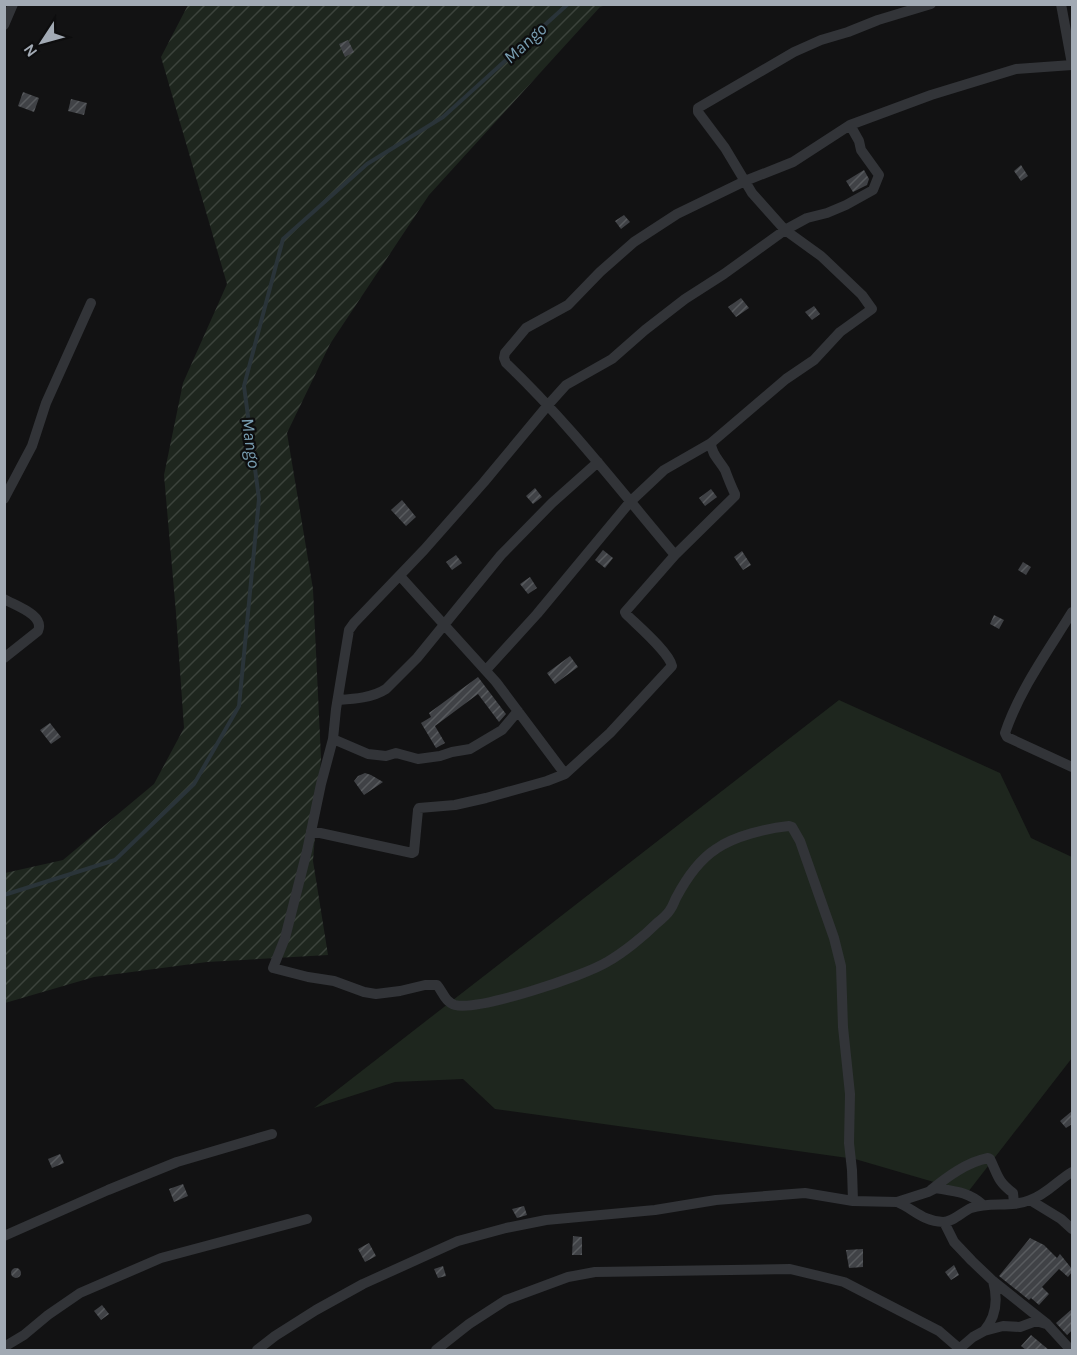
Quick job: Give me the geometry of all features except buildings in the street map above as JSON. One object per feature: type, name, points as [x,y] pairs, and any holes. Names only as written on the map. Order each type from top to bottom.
[{"type":"street","points":[[4,25],[13,4]]},
{"type":"street","points":[[486,670],[537,614],[630,502],[664,470],[711,443],[786,379],[814,360],[840,332],[872,309],[862,295],[821,256],[785,230],[752,193],[725,148],[698,112],[698,108],[794,52],[878,20],[931,4]]},
{"type":"street","points":[[675,555],[548,405],[506,363],[505,353],[526,328],[568,305],[634,242],[677,214],[745,181],[793,162],[850,125],[931,95],[1016,69],[1072,64],[1061,4]]},
{"type":"street","points":[[850,125],[861,150],[879,175],[873,190],[846,205],[807,218],[785,230],[685,299],[612,358],[566,385],[484,482],[349,630],[333,739],[285,938],[273,968],[334,981],[376,994],[437,985],[448,1002],[455,1005],[484,1003],[529,992],[607,962],[656,925],[670,910],[688,878],[717,848],[758,831],[792,827],[800,841],[842,966],[843,1027],[850,1094],[849,1143],[853,1201]]},
{"type":"street","points":[[4,499],[32,446],[46,403],[91,303]]},
{"type":"street","points":[[311,831],[412,853],[415,849],[419,808],[454,805],[547,782],[566,774],[610,733],[672,666],[672,662],[663,650],[625,612],[675,555],[735,496],[726,472],[711,449],[711,443]]},
{"type":"street","points":[[338,700],[361,698],[386,689],[417,658],[470,591],[521,533],[598,462]]},
{"type":"street","points":[[400,576],[486,670],[566,774]]},
{"type":"street","points":[[4,599],[31,614],[40,626],[38,631],[4,658]]},
{"type":"street","points":[[1072,612],[1021,695],[1005,735],[1072,767]]},
{"type":"street","points":[[333,739],[368,754],[386,756],[396,753],[418,759],[440,756],[470,749],[502,730],[518,711]]},
{"type":"street","points":[[4,1236],[177,1162],[272,1134]]},
{"type":"street","points":[[928,1192],[947,1177],[988,1158],[1002,1184],[1013,1193],[1014,1203]]},
{"type":"street","points":[[258,1350],[274,1336],[315,1310],[363,1284],[458,1241],[506,1228],[546,1220],[655,1210],[716,1200],[805,1193],[853,1201],[897,1202],[906,1205],[924,1218],[944,1222],[983,1205],[1030,1200],[1072,1172]]},
{"type":"street","points":[[897,1202],[936,1188],[970,1195],[983,1205]]},
{"type":"street","points":[[1030,1200],[1061,1219],[1072,1229]]},
{"type":"street","points":[[4,1347],[24,1335],[80,1293],[161,1258],[307,1220]]},
{"type":"street","points":[[944,1222],[954,1242],[993,1281],[1047,1324],[1068,1347]]},
{"type":"street","points":[[436,1350],[469,1324],[506,1300],[568,1277],[595,1272],[790,1269],[844,1282],[939,1331],[960,1350],[972,1337],[990,1324],[996,1304],[993,1281]]},
{"type":"street","points":[[984,1330],[1003,1326],[1020,1328],[1036,1321],[1047,1324]]},
{"type":"shaded area","points":[[188,5],[606,5],[600,7],[429,195],[330,344],[287,433],[313,589],[321,758],[313,861],[328,955],[207,962],[94,977],[5,1003],[5,873],[63,860],[154,784],[184,728],[164,475],[183,383],[227,284],[161,57]]},
{"type":"shaded area","points":[[839,700],[1000,773],[1031,838],[1072,857],[1072,1058],[968,1192],[855,1159],[495,1109],[463,1079],[395,1082],[314,1108]]},
{"type":"waterway","name":"Mango","points":[[4,895],[115,860],[194,784],[239,706],[259,499],[244,386],[283,239],[367,164],[443,117],[568,4]]}]
